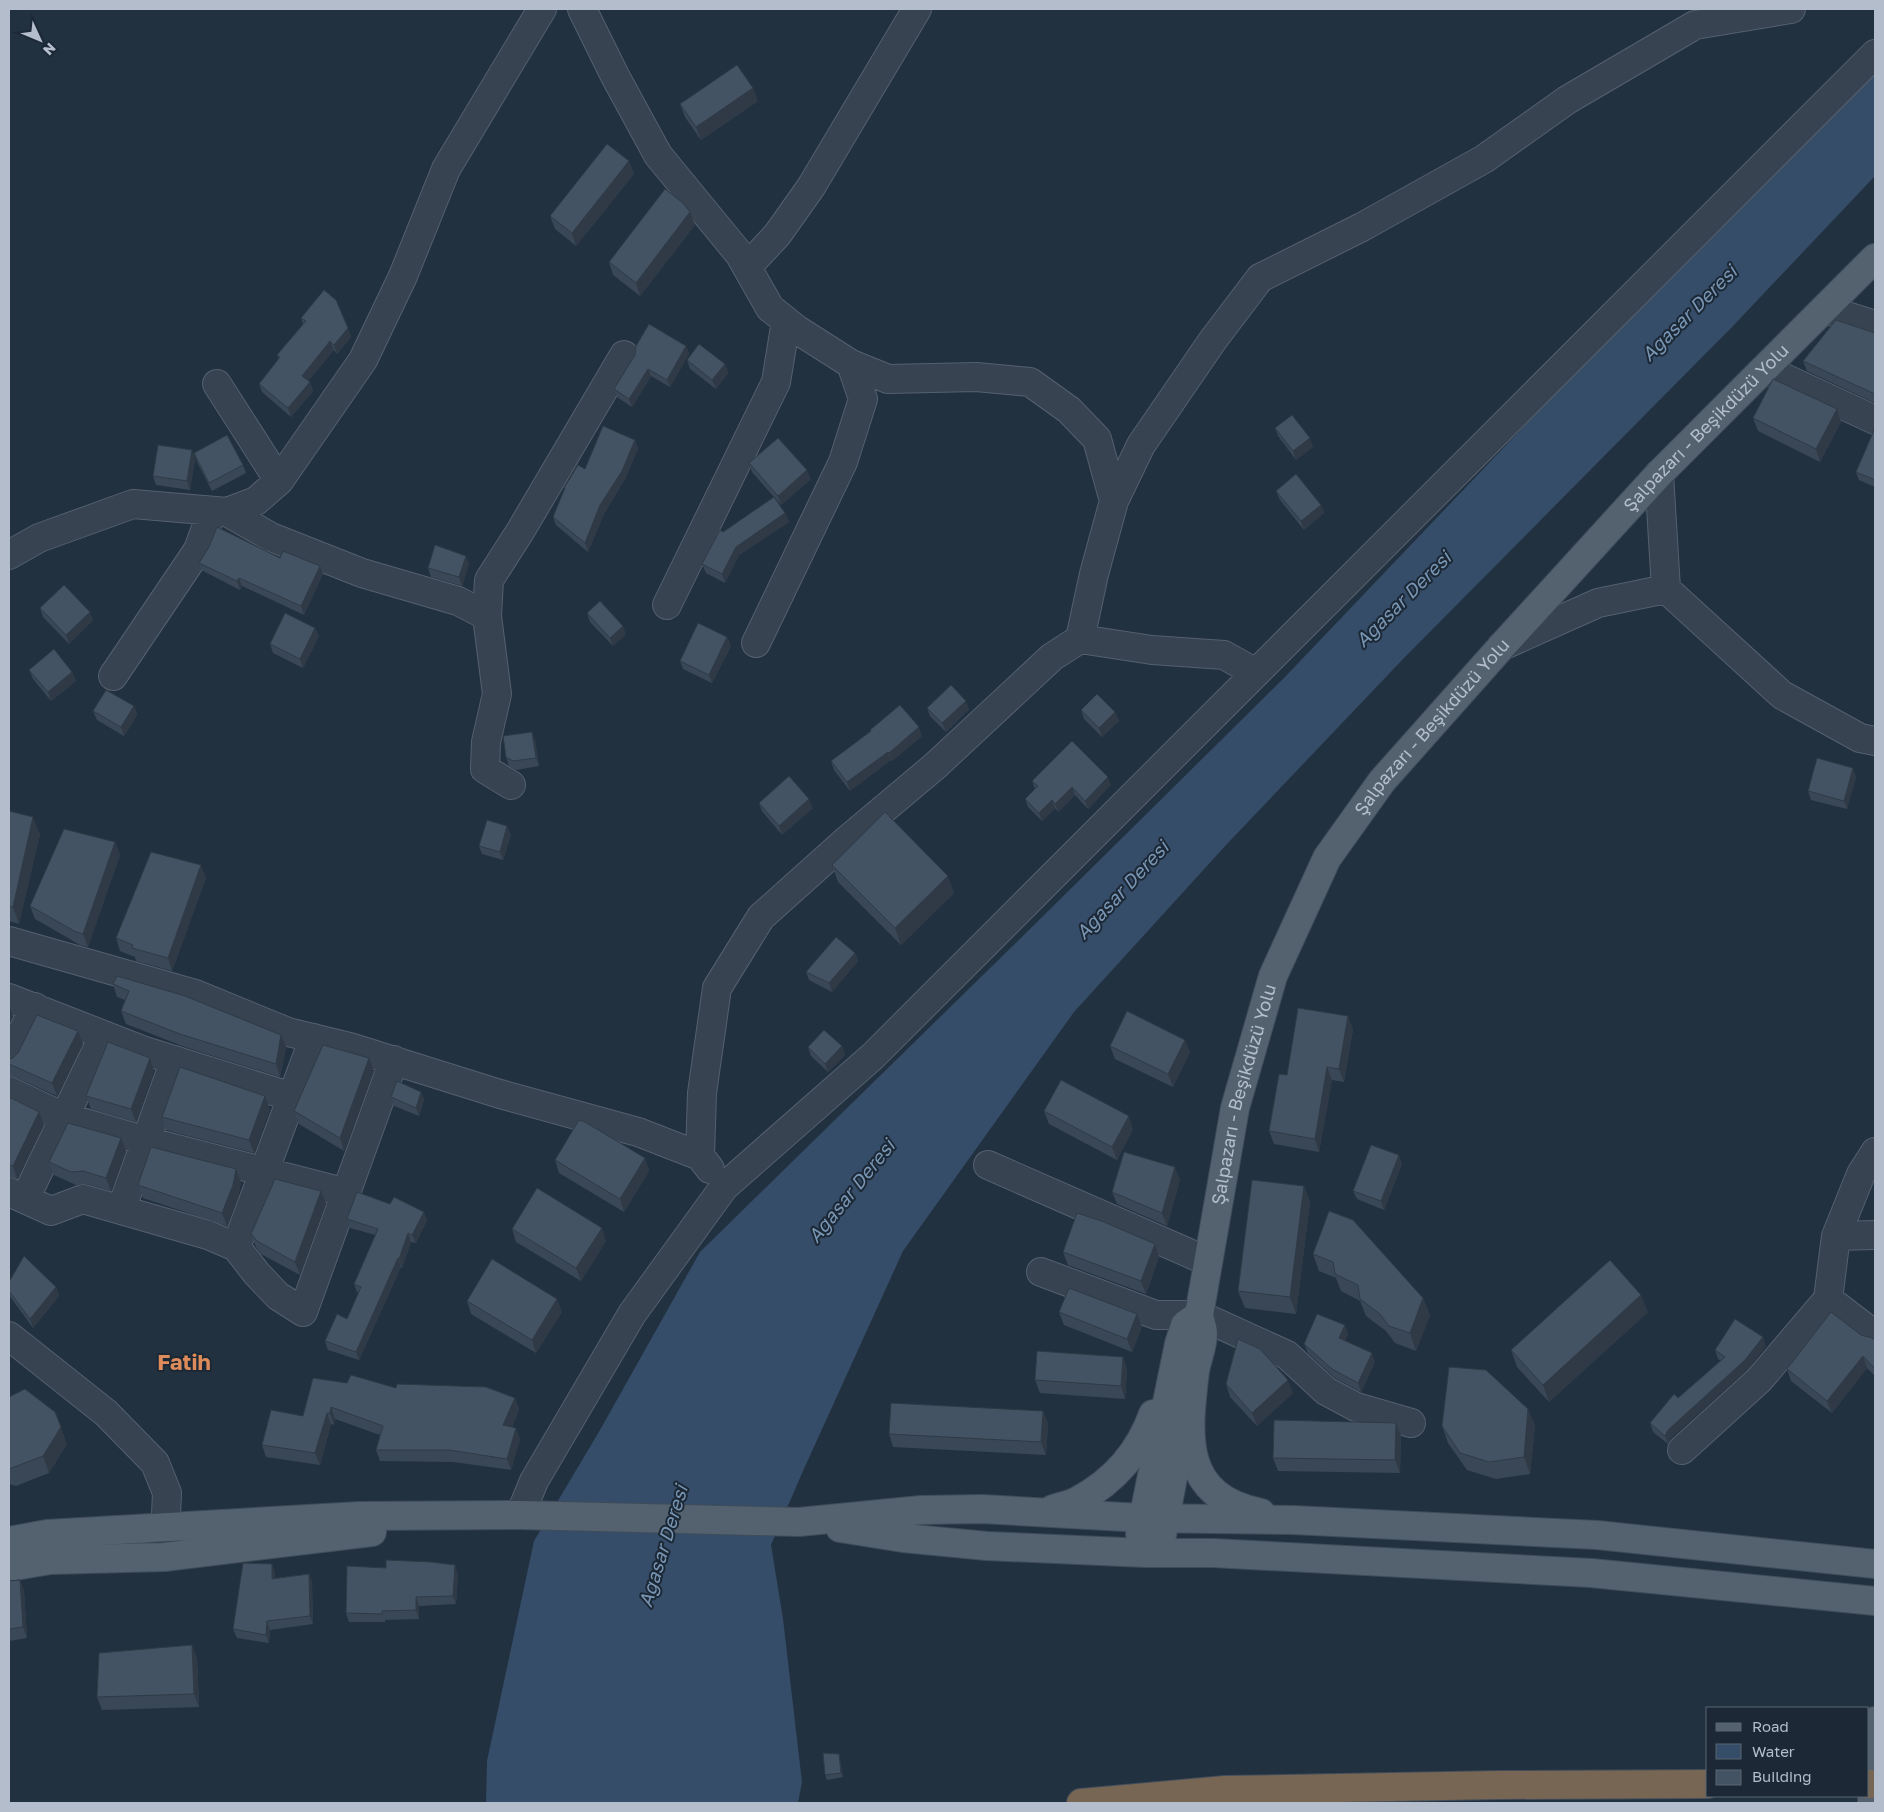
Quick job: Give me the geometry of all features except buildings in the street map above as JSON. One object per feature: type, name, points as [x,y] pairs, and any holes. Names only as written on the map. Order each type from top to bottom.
[{"type":"highway","points":[[1081,1803],[1225,1790],[1500,1785],[1706,1784]]},
{"type":"main road","name":"Şalpazarı - Beşikdüzü Yolu","points":[[1196,1370],[1203,1333],[1199,1315],[1207,1261],[1235,1108],[1273,976],[1327,858],[1382,781],[1502,646],[1660,474],[1875,258]]},
{"type":"main road","points":[[1043,1512],[1077,1501],[1122,1468],[1137,1449],[1149,1426],[1185,1325],[1199,1315]]},
{"type":"main road","points":[[1154,1518],[1179,1344]]},
{"type":"main road","points":[[1146,1552],[1140,1535],[1154,1518],[1176,1454],[1196,1370]]},
{"type":"main road","points":[[1196,1370],[1190,1432],[1192,1455],[1200,1475],[1214,1492],[1226,1500],[1248,1510],[1293,1520]]},
{"type":"main road","points":[[9,1541],[47,1534],[360,1516],[530,1516],[798,1522],[921,1510],[982,1509],[1154,1518],[1293,1520],[1597,1535],[1875,1564]]},
{"type":"main road","points":[[9,1567],[50,1560],[164,1557],[530,1516]]},
{"type":"main road","points":[[798,1522],[904,1538],[987,1546],[1213,1553],[1591,1573],[1875,1601]]},
{"type":"main road","points":[[1872,1789],[1875,1721]]},
{"type":"street","points":[[113,676],[198,550],[219,512],[256,501],[279,481],[363,360],[403,276],[446,169],[542,9]]},
{"type":"street","points":[[582,9],[615,76],[658,155],[740,255],[770,308],[786,321],[851,364],[888,379],[976,377],[1030,382],[1069,410],[1097,438],[1114,501]]},
{"type":"street","points":[[747,267],[777,235],[811,187],[917,9]]},
{"type":"street","points":[[1080,640],[1094,574],[1114,501],[1141,445],[1213,340],[1260,278],[1362,227],[1484,159],[1567,100],[1695,25],[1791,9]]},
{"type":"street","points":[[530,1516],[534,1481],[632,1314],[724,1187],[873,1056],[1875,54]]},
{"type":"street","points":[[1826,309],[1875,325]]},
{"type":"street","points":[[667,605],[776,382],[786,321]]},
{"type":"street","points":[[511,785],[485,769],[486,742],[497,694],[487,616],[489,580],[522,530],[624,355]]},
{"type":"street","points":[[756,643],[843,462],[863,399],[851,364]]},
{"type":"street","points":[[1764,369],[1875,420]]},
{"type":"street","points":[[217,384],[279,481]]},
{"type":"street","points":[[1660,474],[1666,589],[1782,695],[1860,738],[1875,740]]},
{"type":"street","points":[[9,555],[39,538],[133,504],[219,512],[271,537],[362,573],[458,601],[487,616]]},
{"type":"street","points":[[1502,646],[1598,603],[1666,589]]},
{"type":"street","points":[[700,1156],[702,1093],[717,988],[761,917],[847,840],[935,766],[1052,657],[1080,640],[1152,650],[1224,656],[1256,673]]},
{"type":"street","points":[[9,941],[195,994],[288,1032],[394,1060],[500,1094],[638,1132],[700,1156],[724,1187]]},
{"type":"street","points":[[9,998],[142,1050],[292,1097]]},
{"type":"street","points":[[9,1058],[34,1007]]},
{"type":"street","points":[[104,1034],[64,1117],[17,1196],[51,1211],[83,1199],[208,1235],[236,1247],[257,1274],[278,1296],[303,1312],[394,1060]]},
{"type":"street","points":[[236,1247],[314,1038]]},
{"type":"street","points":[[121,1210],[176,1060]]},
{"type":"street","points":[[9,1091],[64,1117],[264,1173],[347,1193]]},
{"type":"street","points":[[1682,1450],[1759,1380],[1828,1299],[1836,1236],[1861,1174],[1875,1152]]},
{"type":"street","points":[[988,1165],[1207,1261]]},
{"type":"street","points":[[1836,1236],[1875,1235]]},
{"type":"street","points":[[1041,1272],[1156,1315],[1199,1315],[1287,1354],[1326,1391],[1356,1408],[1411,1423]]},
{"type":"street","points":[[1828,1299],[1875,1335]]},
{"type":"street","points":[[9,1336],[106,1413],[156,1463],[168,1493],[164,1557]]},
{"type":"water","name":"Ağasar Deresi","points":[[1875,72],[1875,176],[1733,326],[1404,658],[1227,844],[1074,1012],[903,1251],[771,1545],[783,1619],[802,1782],[798,1803],[486,1803],[487,1761],[534,1541],[600,1430],[700,1252],[1284,678],[1570,378]]},
{"type":"district","name":"Fatih","points":[[184,1362]]}]
